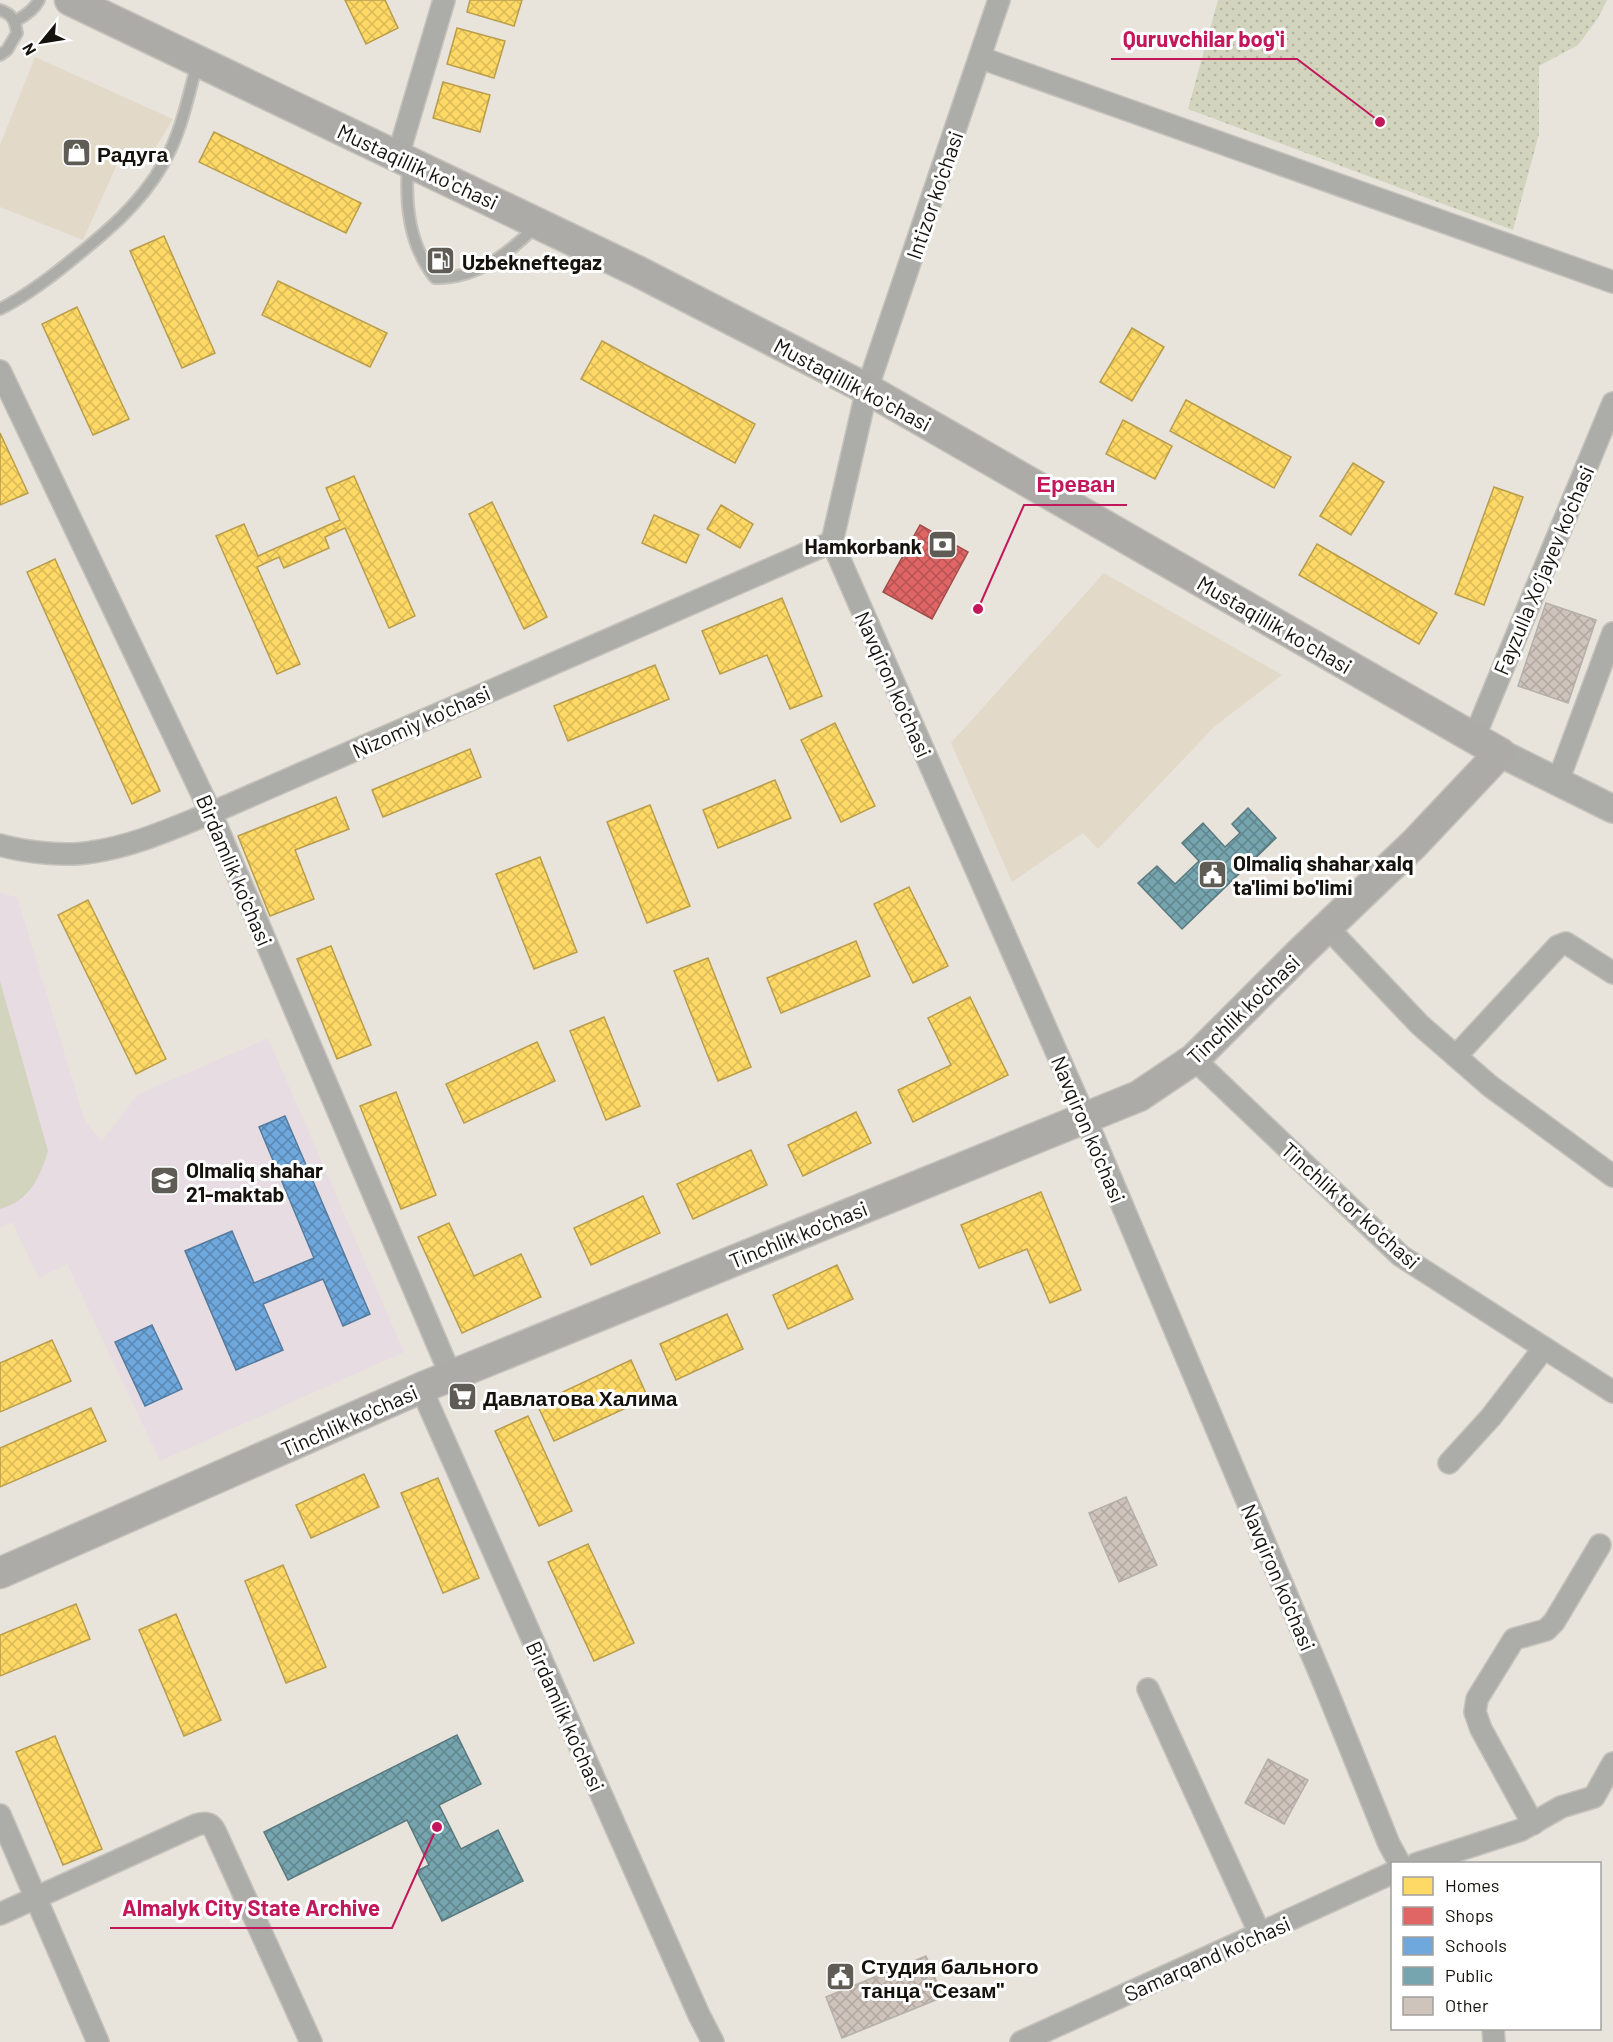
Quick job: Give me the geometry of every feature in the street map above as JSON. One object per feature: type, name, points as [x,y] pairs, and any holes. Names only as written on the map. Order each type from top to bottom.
[{"type":"main road","name":"Mustaqillik koʻchasi","points":[[70,0],[539,223],[867,389],[1500,753]]},
{"type":"main road","name":"Tinchlik ko'chasi","points":[[0,1573],[421,1388],[1139,1096],[1194,1059],[1414,844],[1500,753]]},
{"type":"street","points":[[403,159],[444,0]]},
{"type":"street","name":"Intizor ko'chasi","points":[[867,389],[999,0]]},
{"type":"street","points":[[981,58],[1613,282]]},
{"type":"street","name":"Birdamlik ko'chasi","points":[[0,372],[212,813],[451,1377]]},
{"type":"street","points":[[832,542],[867,389]]},
{"type":"street","name":"Fayzulla Xo‘jayev ko'chasi","points":[[1474,738],[1613,403]]},
{"type":"street","name":"Nizomiy ko'chasi","points":[[0,845],[24,852],[90,853],[151,836],[212,813],[832,542]]},
{"type":"street","name":"Navqiron ko'chasi","points":[[832,542],[1085,1117],[1389,1844],[1399,1862]]},
{"type":"street","points":[[1558,781],[1613,633]]},
{"type":"street","name":"Mustaqillik koʻchasi","points":[[1500,753],[1613,809]]},
{"type":"street","points":[[1327,927],[1420,1025],[1490,1086],[1613,1176]]},
{"type":"street","points":[[1456,1056],[1558,945],[1566,943],[1613,973]]},
{"type":"street","name":"Tinchlik tor ko'chasi","points":[[1194,1059],[1401,1256],[1613,1392]]},
{"type":"street","points":[[1449,1463],[1491,1417],[1544,1348]]},
{"type":"street","name":"Birdamlik ko'chasi","points":[[421,1388],[699,2015],[714,2042]]},
{"type":"street","points":[[1533,1824],[1481,1729],[1475,1712],[1477,1699],[1514,1639],[1546,1630],[1554,1622],[1600,1545]]},
{"type":"street","points":[[1148,1689],[1260,1934]]},
{"type":"street","points":[[1419,1862],[1521,1830],[1562,1807],[1594,1797],[1613,1763]]},
{"type":"street","points":[[0,1815],[98,2042]]},
{"type":"street","points":[[0,1914],[196,1825],[213,1826],[310,2042]]},
{"type":"street","name":"Samarqand ko'chasi","points":[[1021,2042],[1391,1873]]},
{"type":"lane","points":[[15,21],[26,16],[39,0]]},
{"type":"lane","points":[[0,10],[9,13],[15,21],[17,33],[7,50],[0,54]]},
{"type":"lane","points":[[0,309],[51,276],[104,234],[136,204],[164,164],[183,115],[197,61]]},
{"type":"lane","points":[[403,159],[409,217],[424,264],[435,278],[451,278],[487,266],[513,248],[539,223]]},
{"type":"shaded area","name":"Радуга","points":[[35,57],[173,119],[143,168],[119,160],[83,240],[0,207],[0,145]]},
{"type":"shaded area","points":[[1104,573],[1282,675],[1215,726],[1098,849],[1083,833],[1012,882],[951,743]]},
{"type":"shaded area","name":"Olmaliq shahar 21-maktab","points":[[0,893],[17,897],[85,1121],[102,1141],[137,1095],[268,1038],[404,1352],[160,1461],[67,1264],[39,1278],[12,1222],[0,1228]]},
{"type":"green space","points":[[1218,0],[1607,0],[1598,18],[1578,45],[1539,66],[1539,134],[1513,230],[1188,109]]},
{"type":"green space","points":[[0,981],[48,1151],[32,1187],[19,1200],[0,1209]]},
{"type":"building: Homes","points":[[345,0],[385,0],[398,28],[366,44]]},
{"type":"building: Homes","points":[[470,0],[522,0],[514,26],[467,12]]},
{"type":"building: Homes","points":[[457,28],[505,41],[494,78],[447,64]]},
{"type":"building: Homes","points":[[443,82],[490,95],[480,132],[433,118]]},
{"type":"building: Homes","points":[[214,132],[361,203],[346,233],[199,162]]},
{"type":"building: Homes","points":[[164,236],[215,353],[182,368],[130,251]]},
{"type":"building: Homes","points":[[278,281],[387,333],[370,367],[262,315]]},
{"type":"building: Homes","points":[[77,307],[129,419],[93,435],[42,324]]},
{"type":"building: Homes","points":[[1132,328],[1164,347],[1132,401],[1100,382]]},
{"type":"building: Homes","points":[[602,341],[755,424],[735,463],[581,379]]},
{"type":"building: Homes","points":[[1186,400],[1291,457],[1274,488],[1170,431]]},
{"type":"building: Homes","points":[[1123,420],[1172,446],[1155,479],[1106,454]]},
{"type":"building: Homes","points":[[0,433],[28,493],[0,505]]},
{"type":"building: Homes","points":[[1353,463],[1384,482],[1351,535],[1320,516]]},
{"type":"building: Homes","points":[[354,476],[415,616],[389,628],[345,528],[325,537],[329,548],[284,568],[279,557],[257,567],[300,664],[277,674],[216,536],[244,524],[258,556],[340,520],[326,488]]},
{"type":"building: Homes","points":[[1494,487],[1523,497],[1484,605],[1455,594]]},
{"type":"building: Homes","points":[[492,502],[547,617],[524,629],[469,514]]},
{"type":"building: Homes","points":[[721,505],[753,524],[740,548],[707,529]]},
{"type":"building: Homes","points":[[654,515],[699,535],[686,563],[642,543]]},
{"type":"building: Homes","points":[[1317,544],[1437,613],[1419,644],[1299,575]]},
{"type":"building: Homes","points":[[55,559],[160,791],[132,804],[27,572]]},
{"type":"building: Homes","points":[[782,598],[822,696],[790,709],[767,655],[720,674],[702,631]]},
{"type":"building: Homes","points":[[655,665],[669,699],[568,741],[554,706]]},
{"type":"building: Homes","points":[[835,723],[875,806],[841,822],[801,740]]},
{"type":"building: Homes","points":[[470,749],[481,777],[383,817],[372,790]]},
{"type":"building: Homes","points":[[775,780],[791,818],[718,848],[703,810]]},
{"type":"building: Homes","points":[[336,797],[349,829],[295,850],[314,899],[270,916],[238,836]]},
{"type":"building: Homes","points":[[650,805],[690,906],[647,923],[607,822]]},
{"type":"building: Homes","points":[[540,857],[577,952],[534,969],[496,874]]},
{"type":"building: Homes","points":[[909,887],[948,966],[913,983],[874,904]]},
{"type":"building: Homes","points":[[88,900],[166,1059],[136,1074],[58,915]]},
{"type":"building: Homes","points":[[856,941],[870,976],[781,1013],[767,978]]},
{"type":"building: Homes","points":[[331,946],[371,1045],[337,1059],[297,959]]},
{"type":"building: Homes","points":[[708,958],[751,1067],[718,1081],[674,971]]},
{"type":"building: Homes","points":[[970,997],[1008,1075],[913,1122],[898,1090],[951,1065],[928,1018]]},
{"type":"building: Homes","points":[[604,1017],[640,1106],[606,1120],[570,1031]]},
{"type":"building: Homes","points":[[537,1042],[555,1081],[464,1123],[446,1084]]},
{"type":"building: Homes","points":[[396,1092],[436,1195],[401,1209],[360,1106]]},
{"type":"building: Homes","points":[[856,1112],[871,1143],[803,1176],[788,1145]]},
{"type":"building: Homes","points":[[751,1150],[767,1185],[693,1219],[677,1184]]},
{"type":"building: Homes","points":[[1041,1192],[1081,1290],[1050,1303],[1027,1249],[979,1268],[961,1225]]},
{"type":"building: Homes","points":[[643,1196],[660,1233],[591,1265],[574,1228]]},
{"type":"building: Homes","points":[[449,1223],[474,1276],[521,1254],[541,1297],[462,1333],[418,1237]]},
{"type":"building: Homes","points":[[837,1265],[853,1299],[788,1329],[773,1295]]},
{"type":"building: Homes","points":[[727,1314],[743,1349],[676,1380],[660,1344]]},
{"type":"building: Homes","points":[[52,1340],[71,1381],[0,1412],[0,1363]]},
{"type":"building: Homes","points":[[631,1360],[648,1398],[554,1441],[537,1404]]},
{"type":"building: Homes","points":[[91,1408],[106,1441],[0,1487],[0,1448]]},
{"type":"building: Homes","points":[[528,1416],[572,1511],[539,1526],[495,1431]]},
{"type":"building: Homes","points":[[364,1474],[379,1507],[311,1538],[296,1505]]},
{"type":"building: Homes","points":[[438,1478],[479,1578],[443,1593],[401,1493]]},
{"type":"building: Homes","points":[[588,1544],[634,1643],[594,1661],[548,1562]]},
{"type":"building: Homes","points":[[283,1565],[326,1667],[286,1683],[245,1581]]},
{"type":"building: Homes","points":[[76,1604],[90,1639],[0,1676],[0,1635]]},
{"type":"building: Homes","points":[[176,1614],[221,1720],[184,1736],[139,1630]]},
{"type":"building: Homes","points":[[55,1736],[102,1849],[63,1865],[16,1752]]},
{"type":"building: Shops","points":[[920,525],[968,552],[932,619],[883,592]]},
{"type":"building: Schools","points":[[285,1116],[370,1314],[343,1326],[323,1279],[263,1304],[283,1350],[236,1370],[185,1251],[232,1231],[254,1283],[314,1258],[259,1127]]},
{"type":"building: Schools","points":[[152,1325],[182,1389],[145,1406],[115,1342]]},
{"type":"building: Public","name":"Olmaliq shahar xalq ta'limi bo'limi","points":[[1248,808],[1276,838],[1182,929],[1138,883],[1157,866],[1175,884],[1199,861],[1182,843],[1203,823],[1225,847],[1240,833],[1232,824]]},
{"type":"building: Public","points":[[457,1735],[481,1784],[439,1805],[461,1849],[498,1830],[523,1881],[442,1921],[417,1871],[429,1865],[407,1820],[288,1880],[264,1832]]},
{"type":"building: Other","points":[[1546,603],[1596,620],[1568,703],[1518,686]]},
{"type":"building: Other","points":[[1126,1497],[1157,1565],[1119,1582],[1089,1513]]},
{"type":"building: Other","points":[[1268,1759],[1308,1780],[1284,1824],[1245,1803]]},
{"type":"building: Other","points":[[926,1956],[943,1997],[842,2038],[826,1997]]},
{"type":"place","name":"Quruvchilar bogʻi","points":[[1380,122]]},
{"type":"place","name":"Радуга","points":[[76,153]]},
{"type":"place","name":"Uzbekneftegaz","points":[[441,261]]},
{"type":"place","name":"Hamkorbank","points":[[943,545]]},
{"type":"place","name":"Ереван","points":[[978,609]]},
{"type":"place","name":"Olmaliq shahar xalq ta'limi bo'limi","points":[[1212,874]]},
{"type":"place","name":"Olmaliq shahar 21-maktab","points":[[165,1181]]},
{"type":"place","name":"Давлатова Халима","points":[[462,1397]]},
{"type":"place","name":"Almalyk City State Archive","points":[[437,1827]]},
{"type":"place","name":"Студия бального танца \"Сезам\"","points":[[840,1977]]}]
